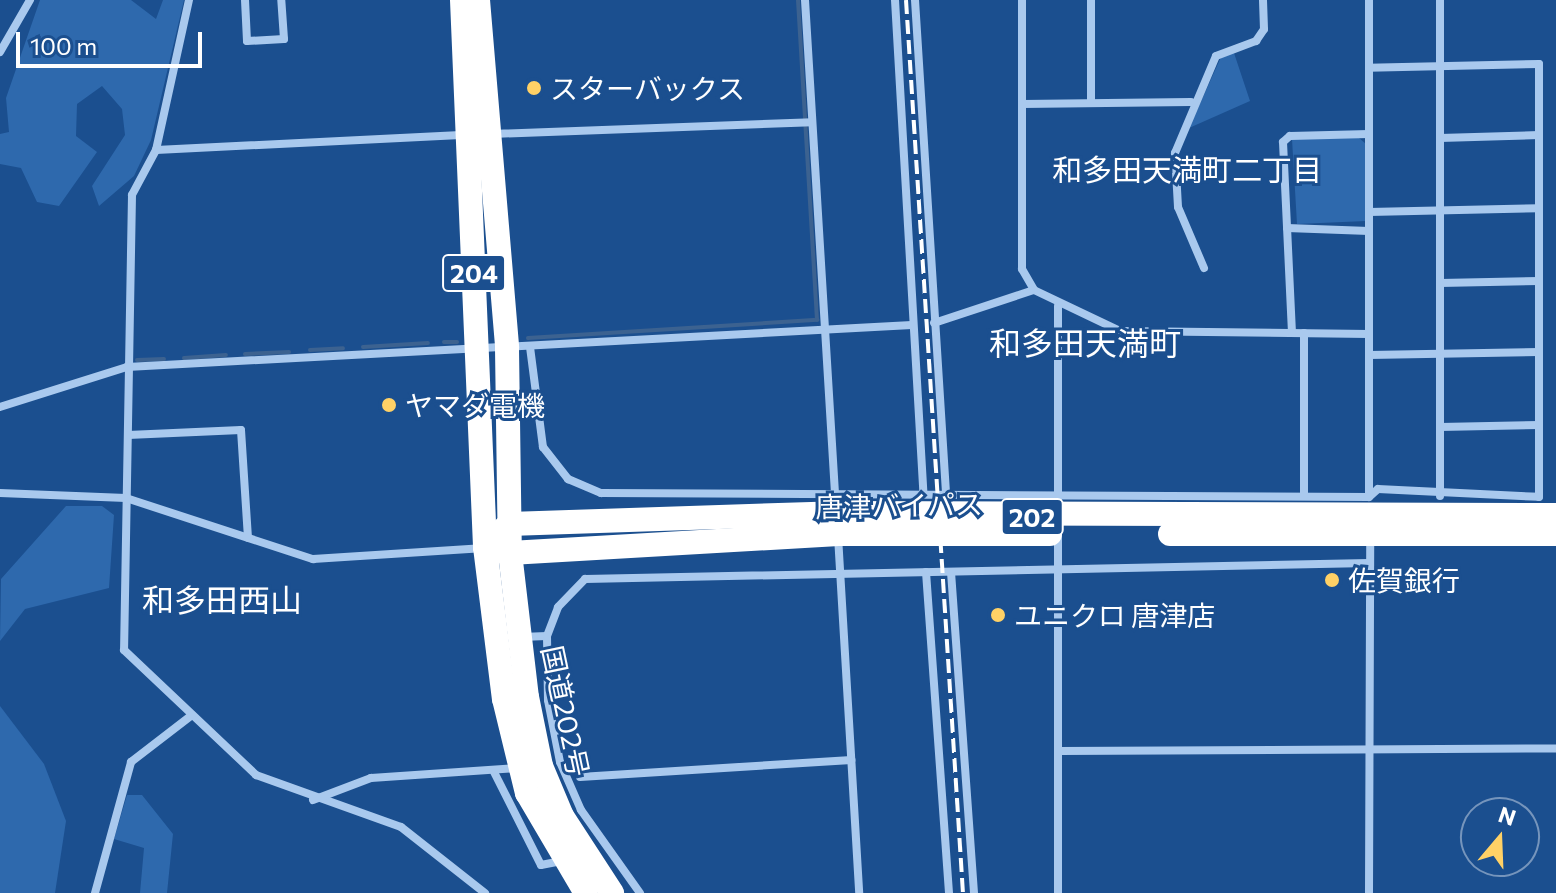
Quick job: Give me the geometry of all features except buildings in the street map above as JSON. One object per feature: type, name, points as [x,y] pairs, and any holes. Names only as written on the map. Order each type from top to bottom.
[{"type":"highway","name":"204","points":[[462,0],[479,135],[519,348],[509,524]]},
{"type":"highway","name":"204","points":[[478,0],[476,349],[485,547]]},
{"type":"highway","name":"唐津バイパス","points":[[485,547],[510,553],[836,513]]},
{"type":"highway","name":"唐津バイパス","points":[[509,524],[836,513],[1556,515]]},
{"type":"highway","name":"唐津バイパス","points":[[1370,516],[1556,534]]},
{"type":"highway","points":[[485,547],[509,524]]},
{"type":"highway","name":"国道202号","points":[[509,524],[528,767],[516,795],[586,893]]},
{"type":"highway","name":"国道202号","points":[[485,547],[528,767],[612,893]]},
{"type":"street","points":[[0,52],[30,0]]},
{"type":"street","points":[[189,0],[156,150],[132,195],[124,650],[256,775],[313,800],[409,831],[485,893]]},
{"type":"street","points":[[245,0],[247,41],[284,39],[281,0]]},
{"type":"street","points":[[805,0],[859,893]]},
{"type":"street","points":[[895,0],[923,493]]},
{"type":"street","points":[[915,0],[946,493]]},
{"type":"street","points":[[1022,0],[1022,269],[1034,290],[1058,306],[1120,331],[1369,334]]},
{"type":"street","points":[[1091,0],[1091,103]]},
{"type":"street","points":[[1204,268],[1176,195],[1175,153],[1191,102],[1216,56],[1256,41],[1264,29],[1263,0]]},
{"type":"street","points":[[1369,0],[1369,893]]},
{"type":"street","points":[[1440,0],[1440,496]]},
{"type":"street","points":[[1369,68],[1539,64],[1539,497],[1440,496],[1378,489],[1370,516]]},
{"type":"street","points":[[1022,104],[1191,102]]},
{"type":"street","points":[[156,150],[812,122]]},
{"type":"street","points":[[1292,333],[1283,142],[1290,136],[1369,134]]},
{"type":"street","points":[[1440,138],[1539,135]]},
{"type":"street","points":[[1369,212],[1539,208]]},
{"type":"street","points":[[1287,228],[1369,231]]},
{"type":"street","points":[[1440,283],[1539,281]]},
{"type":"street","points":[[934,323],[1034,290]]},
{"type":"street","points":[[1058,306],[1058,893]]},
{"type":"street","points":[[0,407],[127,367],[912,325]]},
{"type":"street","points":[[1304,333],[1304,496]]},
{"type":"street","points":[[519,348],[543,447],[553,465],[588,490],[836,513],[923,493],[946,493],[1058,515],[1304,496],[1370,516]]},
{"type":"street","points":[[1369,355],[1539,352]]},
{"type":"street","points":[[1440,427],[1539,425]]},
{"type":"street","points":[[128,435],[241,430],[248,538]]},
{"type":"street","points":[[0,493],[126,498],[313,559],[485,547]]},
{"type":"street","points":[[528,767],[547,636],[569,592],[598,575],[1059,571],[1369,563]]},
{"type":"street","points":[[926,572],[949,893]]},
{"type":"street","points":[[951,572],[974,893]]},
{"type":"street","points":[[520,637],[547,636]]},
{"type":"street","points":[[95,893],[131,762],[192,715]]},
{"type":"street","points":[[1059,751],[1556,748]]},
{"type":"street","points":[[580,777],[851,760]]},
{"type":"street","points":[[313,800],[371,778],[528,767],[589,823],[640,893]]},
{"type":"shaded area","points":[[40,0],[131,0],[156,19],[163,0],[184,0],[151,140],[134,176],[99,206],[92,186],[125,135],[122,109],[102,86],[77,104],[76,136],[97,152],[59,206],[37,202],[21,168],[0,164],[0,134],[9,132],[6,98]]},
{"type":"shaded area","points":[[1234,53],[1250,101],[1189,128],[1221,57]]},
{"type":"shaded area","points":[[1359,138],[1366,144],[1366,221],[1297,224],[1292,139]]},
{"type":"shaded area","points":[[66,506],[102,506],[114,515],[109,588],[25,609],[0,641],[1,579]]},
{"type":"shaded area","points":[[0,706],[44,764],[66,821],[55,893],[0,893]]},
{"type":"shaded area","points":[[127,795],[142,795],[173,834],[167,893],[140,893],[144,848],[114,839]]},
{"type":"waterway","points":[[528,338],[817,320],[798,0]]},
{"type":"waterway","points":[[444,342],[457,342]]},
{"type":"waterway","points":[[363,347],[428,343]]},
{"type":"waterway","points":[[310,350],[343,348]]},
{"type":"waterway","points":[[245,354],[289,352]]},
{"type":"waterway","points":[[184,358],[226,355]]},
{"type":"waterway","points":[[137,360],[164,359]]},
{"type":"railway","points":[[906,0],[963,893]]},
{"type":"place","name":"スターバックス","points":[[534,88]]},
{"type":"place","name":"ヤマダ電機","points":[[389,405]]},
{"type":"place","name":"佐賀銀行","points":[[1332,580]]},
{"type":"place","name":"ユニクロ 唐津店","points":[[998,615]]},
{"type":"district","name":"和多田天満町二丁目","points":[[1187,169]]},
{"type":"district","name":"和多田天満町","points":[[1085,342]]},
{"type":"district","name":"和多田西山","points":[[222,599]]}]
